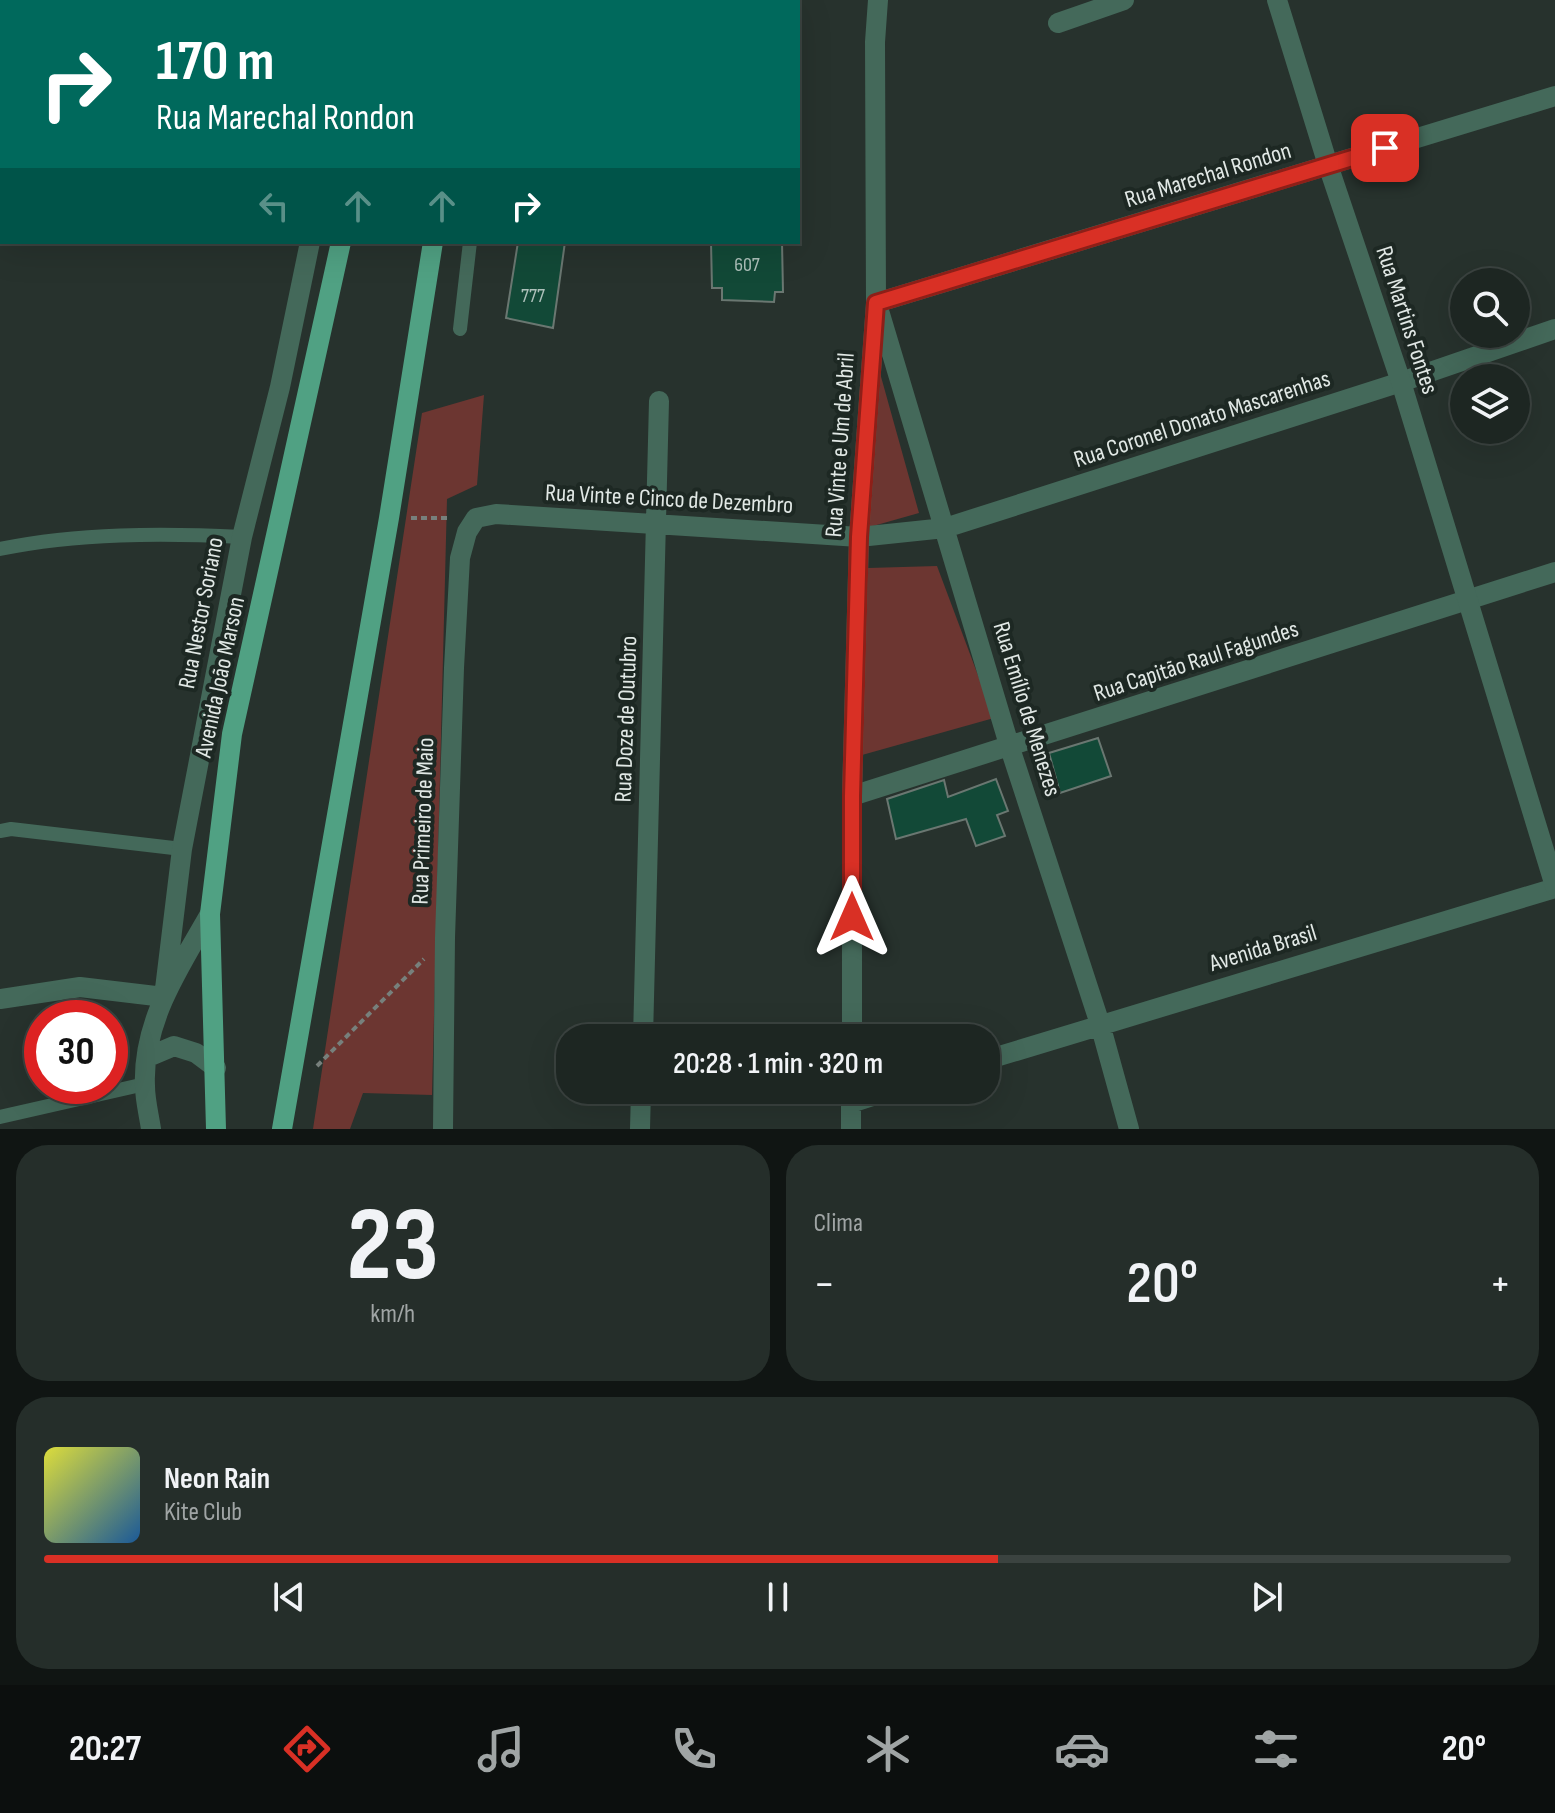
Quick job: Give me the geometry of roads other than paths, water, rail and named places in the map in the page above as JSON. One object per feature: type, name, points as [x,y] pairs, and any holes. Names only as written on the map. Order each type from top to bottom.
[{"type":"main road","name":"Avenida João Marson","points":[[216,1129],[210,914],[232,734],[341,244]]},
{"type":"main road","points":[[282,1129],[389,518],[433,244]]},
{"type":"street","name":"Rua Vinte e Um de Abril","points":[[852,1024],[852,796],[859,537],[876,303],[875,42],[878,0]]},
{"type":"street","points":[[1058,23],[1124,0]]},
{"type":"street","name":"Rua Martins Fontes","points":[[1277,0],[1328,165],[1401,382],[1555,887]]},
{"type":"street","name":"Rua Marechal Rondon","points":[[876,303],[1555,96]]},
{"type":"street","name":"Rua Nestor Soriano","points":[[164,997],[182,849],[242,537],[280,387],[310,244]]},
{"type":"street","name":"Rua Emílio de Menezes","points":[[876,303],[1010,748],[1100,1024],[1129,1129]]},
{"type":"street","name":"Rua Coronel Donato Mascarenhas","points":[[859,537],[945,528],[1401,382],[1555,329]]},
{"type":"street","name":"Rua Doze de Outubro","points":[[643,1024],[659,401]]},
{"type":"street","name":"Rua Vinte e Cinco de Dezembro","points":[[476,518],[496,514],[859,537]]},
{"type":"street","name":"Rua Primeiro de Maio","points":[[443,1129],[445,938],[460,558],[467,532],[476,518]]},
{"type":"street","name":"Rua Capitão Raul Fagundes","points":[[852,796],[1555,572]]},
{"type":"street","name":"Avenida Brasil","points":[[1000,1056],[1555,887]]},
{"type":"street","points":[[151,1129],[145,1084],[154,1020],[210,914]]},
{"type":"street","points":[[0,999],[80,987],[164,997]]},
{"type":"street","points":[[148,1057],[174,1046],[196,1053],[216,1068]]},
{"type":"street","points":[[640,1129],[641,1104]]},
{"type":"street","points":[[851,1104],[851,1129]]},
{"type":"lane","points":[[460,329],[470,244]]},
{"type":"lane","points":[[0,549],[43,540],[193,534],[242,537]]},
{"type":"lane","points":[[0,831],[11,829],[182,849]]},
{"type":"lane","points":[[0,1117],[145,1084]]}]
